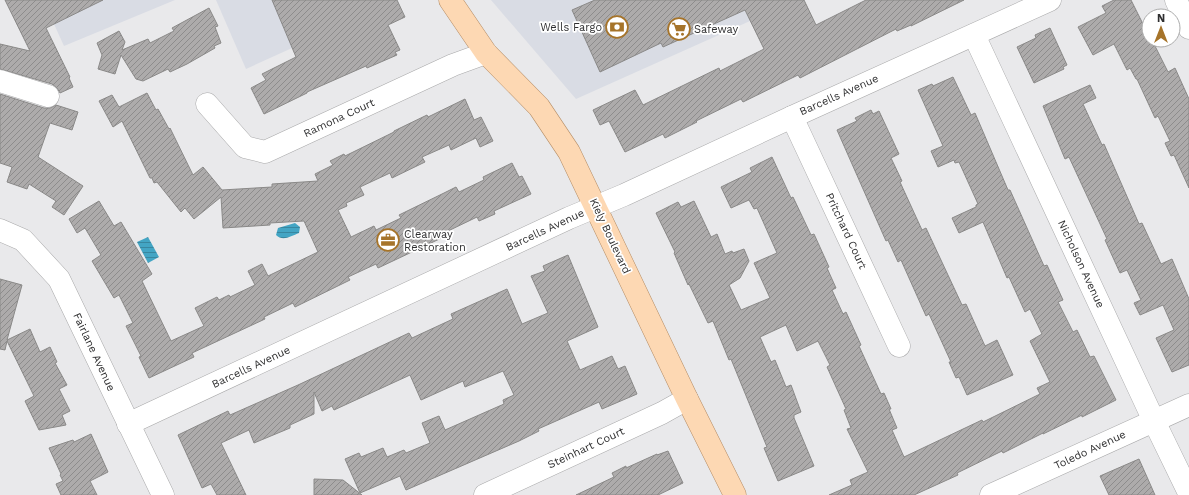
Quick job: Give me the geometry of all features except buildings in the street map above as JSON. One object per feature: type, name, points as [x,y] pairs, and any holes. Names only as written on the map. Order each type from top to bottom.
[{"type":"main road","name":"Kiely Boulevard","points":[[450,0],[486,53],[539,107],[569,152],[734,495]]},
{"type":"street","name":"Barcells Avenue","points":[[128,424],[596,207],[1050,0]]},
{"type":"street","points":[[1176,0],[1189,28]]},
{"type":"street","name":"Nicholson Avenue","points":[[974,35],[1189,493]]},
{"type":"street","name":"Ramona Court","points":[[207,104],[245,148],[265,152],[453,65],[486,53]]},
{"type":"street","points":[[0,81],[48,96]]},
{"type":"street","name":"Pritchard Court","points":[[792,117],[899,346]]},
{"type":"street","name":"Fairlane Avenue","points":[[0,230],[23,240],[59,279],[163,495]]},
{"type":"street","name":"Steinhart Court","points":[[485,495],[687,400]]},
{"type":"street","name":"Toledo Avenue","points":[[991,495],[1189,405]]},
{"type":"shaded area","points":[[43,0],[175,0],[64,46]]},
{"type":"shaded area","points":[[216,0],[398,0],[246,69]]},
{"type":"shaded area","points":[[491,0],[797,0],[576,99]]},
{"type":"water","points":[[295,223],[300,227],[299,233],[284,238],[276,235],[278,228]]},
{"type":"water","points":[[148,237],[159,257],[148,263],[137,242]]},
{"type":"place","name":"Wells Fargo","points":[[617,27]]},
{"type":"place","name":"Safeway","points":[[679,29]]},
{"type":"place","name":"Clearway Restoration","points":[[388,240]]}]
